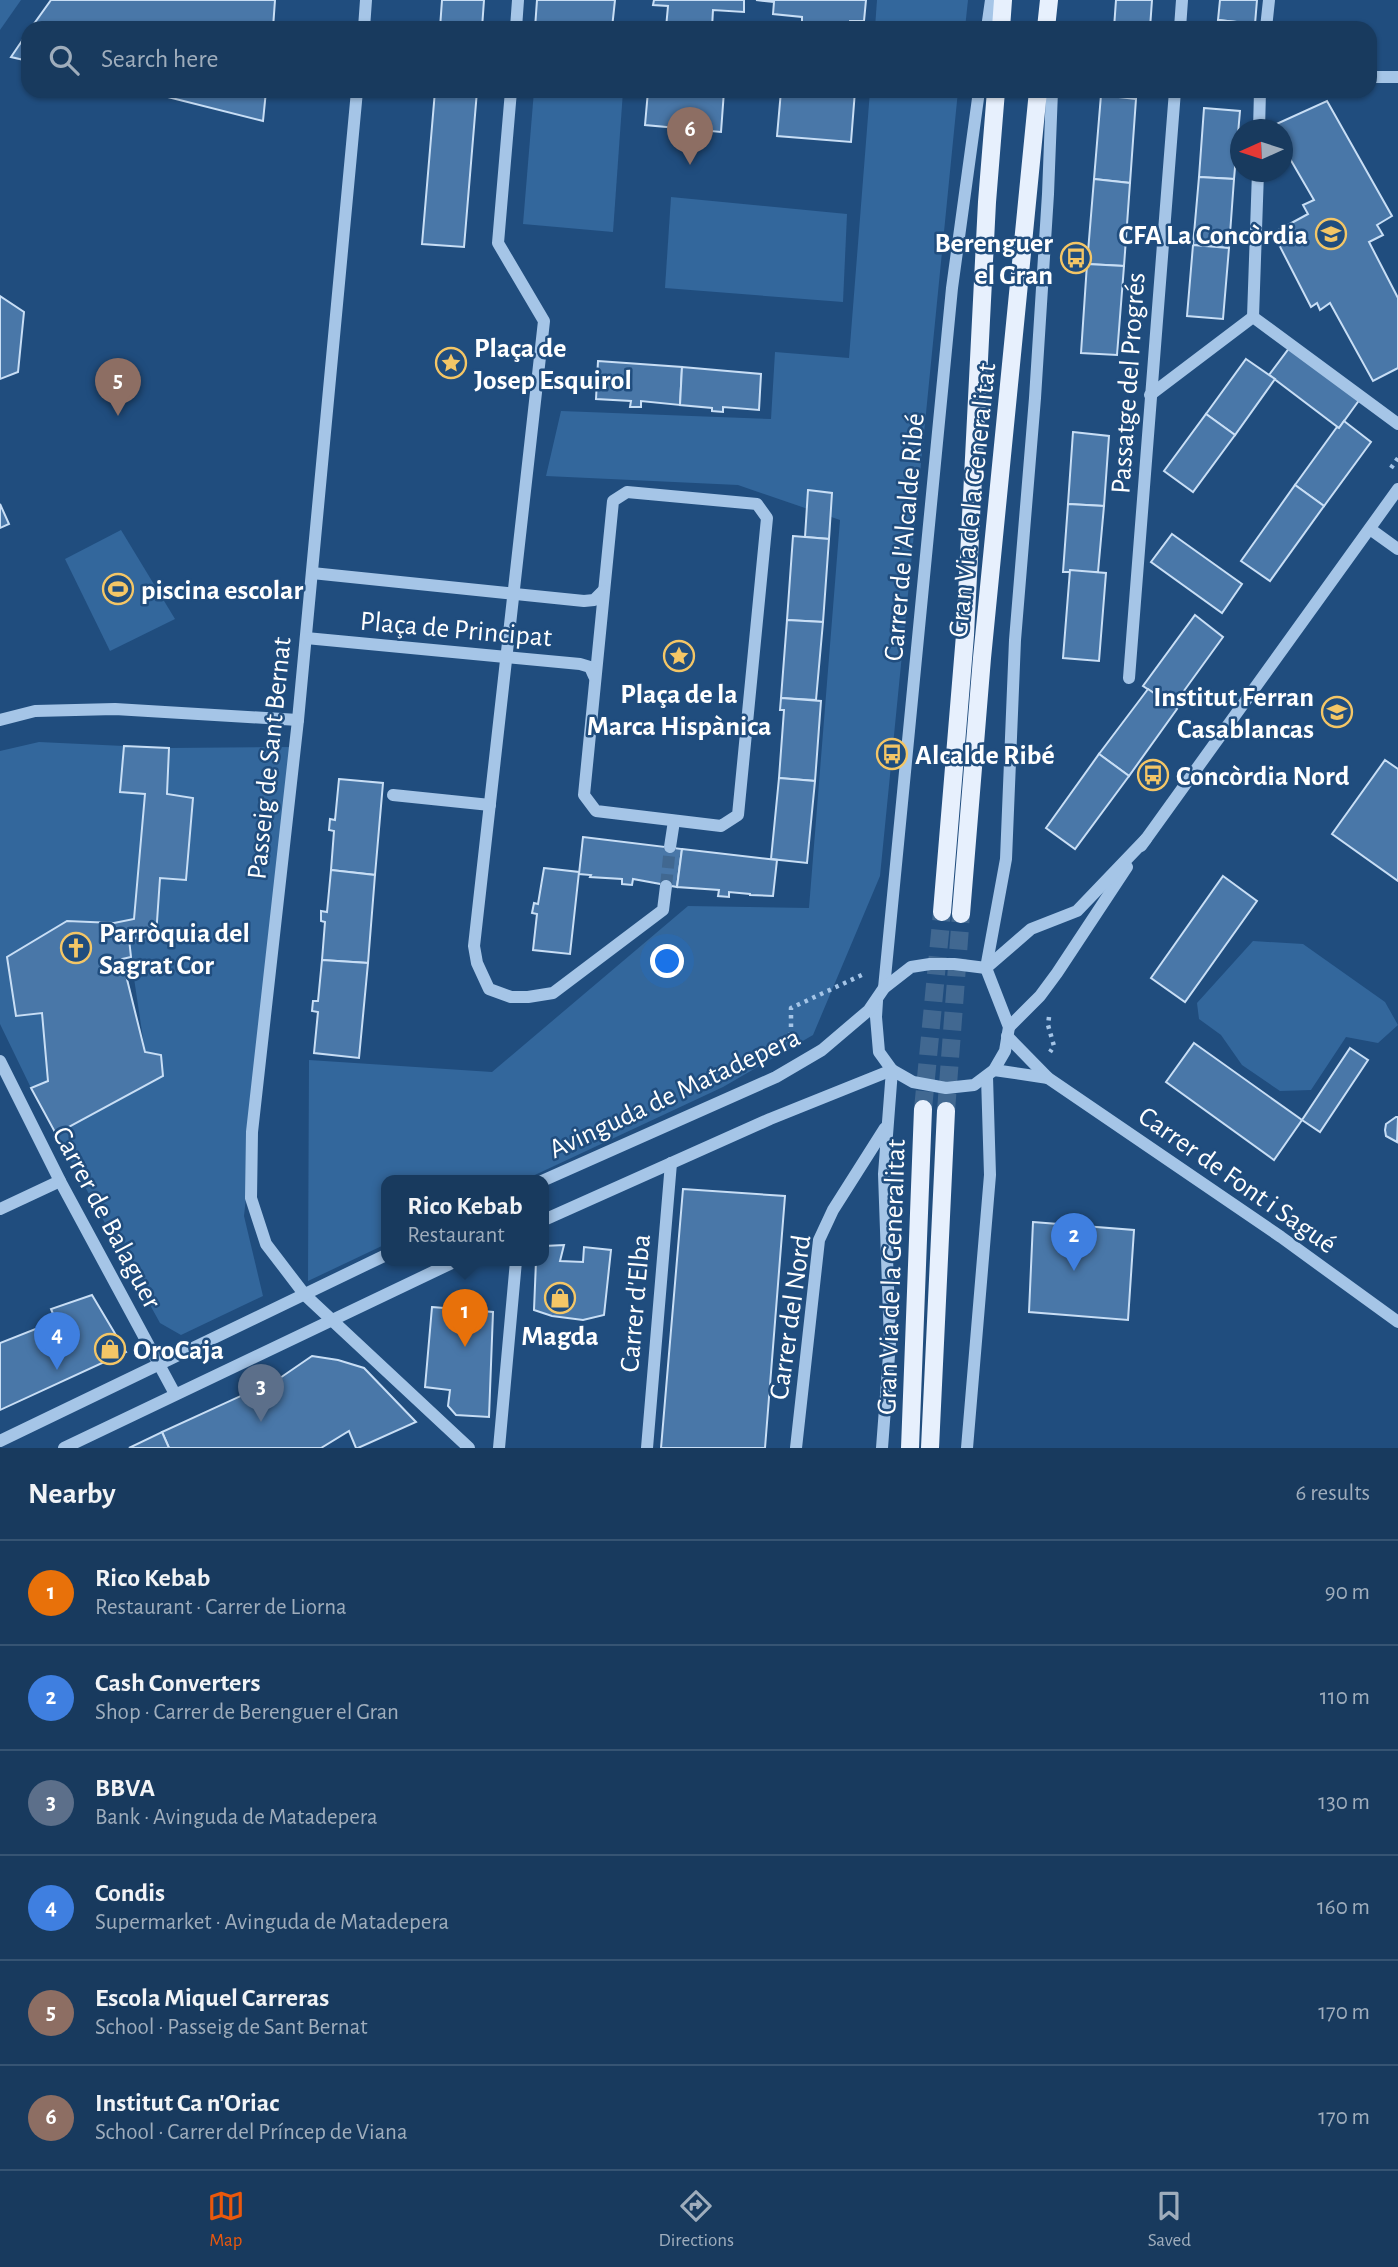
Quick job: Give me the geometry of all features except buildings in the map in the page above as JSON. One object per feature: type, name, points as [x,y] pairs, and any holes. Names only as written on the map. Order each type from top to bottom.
[{"type":"main road","points":[[1002,21],[1003,0]]},
{"type":"main road","points":[[1047,21],[1051,0]]},
{"type":"main road","name":"Gran Via de la Generalitat","points":[[942,912],[965,635],[986,216],[995,98]]},
{"type":"main road","name":"Gran Via de la Generalitat","points":[[961,914],[986,617],[1037,98]]},
{"type":"main road","name":"Gran Via de la Generalitat","points":[[909,1448],[923,1109]]},
{"type":"main road","name":"Gran Via de la Generalitat","points":[[930,1448],[946,1111]]},
{"type":"street","points":[[364,21],[366,0]]},
{"type":"street","points":[[517,21],[519,0]]},
{"type":"street","points":[[988,21],[991,0]]},
{"type":"street","points":[[1051,0],[1053,21]]},
{"type":"street","points":[[1180,21],[1182,0]]},
{"type":"street","points":[[1267,21],[1269,0]]},
{"type":"street","points":[[1377,77],[1398,77]]},
{"type":"street","name":"Passeig de Sant Bernat","points":[[356,98],[298,720],[252,1132],[251,1198],[267,1244],[305,1295],[469,1448]]},
{"type":"street","points":[[510,98],[498,243],[544,321],[474,946],[477,963],[489,989],[511,997],[553,993],[663,910],[666,886]]},
{"type":"street","name":"Carrer de l'Alcalde Ribé","points":[[884,988],[952,288],[978,98]]},
{"type":"street","points":[[877,1000],[879,1052],[892,1070],[913,1082],[946,1087],[974,1085],[990,1073],[1005,1051],[1008,1031],[986,968],[1006,859],[1015,640],[1038,357],[1052,98]]},
{"type":"street","name":"Passatge del Progrés","points":[[1129,678],[1174,98]]},
{"type":"street","points":[[1259,119],[1260,98]]},
{"type":"street","points":[[1254,317],[1258,182]]},
{"type":"street","points":[[1150,395],[1254,317]]},
{"type":"street","points":[[1254,317],[1398,424]]},
{"type":"street","points":[[1008,1031],[1047,987],[1146,839],[1398,489]]},
{"type":"street","points":[[627,492],[757,504],[767,518],[738,815],[722,826],[596,811],[584,795],[603,591],[613,501],[627,492]]},
{"type":"street","points":[[1370,528],[1398,549]]},
{"type":"street","name":"Plaça de Principat","points":[[312,573],[584,601],[594,600],[603,591]]},
{"type":"street","name":"Plaça de Principat","points":[[306,638],[580,664],[590,667],[594,677]]},
{"type":"street","points":[[0,720],[35,711],[115,709],[298,720]]},
{"type":"street","points":[[393,795],[490,806]]},
{"type":"street","points":[[670,847],[674,821]]},
{"type":"street","points":[[986,968],[1031,929],[1077,911],[1146,839]]},
{"type":"street","name":"Avinguda de Matadepera","points":[[549,1178],[791,1068],[822,1049],[877,1000],[884,988],[911,967],[954,964],[986,968]]},
{"type":"street","name":"Carrer de Font i Sagué","points":[[1008,1031],[1044,1074],[1281,1237],[1398,1322]]},
{"type":"street","name":"Carrer de Balaguer","points":[[0,1061],[60,1181],[175,1394]]},
{"type":"street","points":[[883,1448],[890,1342],[883,1196],[892,1070]]},
{"type":"street","points":[[549,1218],[769,1119],[892,1070]]},
{"type":"street","points":[[967,1448],[990,1175],[990,1073]]},
{"type":"street","name":"Carrer de Font i Sagué","points":[[990,1073],[1044,1074]]},
{"type":"street","name":"Carrer del Nord","points":[[796,1448],[819,1240],[833,1210],[887,1125]]},
{"type":"street","name":"Carrer d'Elba","points":[[647,1448],[671,1163]]},
{"type":"street","points":[[0,1209],[60,1181]]},
{"type":"street","points":[[0,1441],[381,1257]]},
{"type":"street","points":[[64,1448],[446,1266]]},
{"type":"street","points":[[499,1448],[516,1266]]},
{"type":"path","points":[[791,1068],[791,1008],[886,964]]},
{"type":"path","points":[[1044,1074],[1054,1046],[1048,1025],[1049,1013],[1057,998],[1047,987]]},
{"type":"shaded area","points":[[0,0],[21,0],[0,30]]},
{"type":"shaded area","points":[[877,0],[968,0],[966,21],[876,21]]},
{"type":"shaded area","points":[[533,98],[623,98],[613,232],[523,224]]},
{"type":"shaded area","points":[[869,98],[957,98],[880,876],[813,1035],[723,1087],[535,1175],[381,1175],[381,1246],[308,1281],[309,1060],[492,1072],[688,906],[809,908],[840,520],[738,485],[546,476],[561,411],[771,419],[775,352],[849,358]]},
{"type":"shaded area","points":[[671,197],[847,214],[843,302],[665,288]]},
{"type":"shaded area","name":"piscina escolar","points":[[121,530],[175,619],[110,651],[65,559]]},
{"type":"shaded area","points":[[39,742],[124,746],[120,792],[145,794],[134,919],[114,923],[67,921],[7,957],[16,1015],[42,1013],[48,1081],[31,1088],[0,1024],[0,751]]},
{"type":"shaded area","points":[[295,747],[244,1216],[263,1296],[181,1335],[160,1323],[56,1134],[163,1076],[161,1055],[145,1052],[131,958],[122,959],[129,939],[160,878],[186,880],[193,798],[167,794],[169,748]]},
{"type":"shaded area","points":[[1253,941],[1303,944],[1385,1002],[1398,1025],[1378,1043],[1346,1037],[1311,1090],[1280,1091],[1242,1065],[1221,1035],[1199,1019],[1197,1003]]},
{"type":"tunnel","points":[[666,886],[670,847]]},
{"type":"tunnel","points":[[923,1109],[942,912]]},
{"type":"tunnel","points":[[946,1111],[961,914]]},
{"type":"place","name":"Institut Ca n'Oriac","points":[[690,165]]},
{"type":"place","name":"CFA La Concòrdia","points":[[1331,234]]},
{"type":"place","name":"Berenguer el Gran","points":[[1076,258]]},
{"type":"place","name":"Plaça de Josep Esquirol","points":[[451,363]]},
{"type":"place","name":"Escola Miquel Carreras","points":[[118,416]]},
{"type":"place","name":"piscina escolar","points":[[118,589]]},
{"type":"place","name":"Plaça de la Marca Hispànica","points":[[679,656]]},
{"type":"place","name":"Institut Ferran Casablancas","points":[[1337,712]]},
{"type":"place","name":"Alcalde Ribé","points":[[892,754]]},
{"type":"place","name":"Concòrdia Nord","points":[[1153,775]]},
{"type":"place","name":"Parròquia del Sagrat Cor","points":[[76,948]]},
{"type":"place","name":"Cash Converters","points":[[1074,1271]]},
{"type":"place","name":"Magda","points":[[560,1298]]},
{"type":"place","name":"Rico Kebab","points":[[465,1347]]},
{"type":"place","name":"OroCaja","points":[[110,1349]]},
{"type":"place","name":"Condis","points":[[57,1370]]},
{"type":"place","name":"BBVA","points":[[261,1422]]}]
